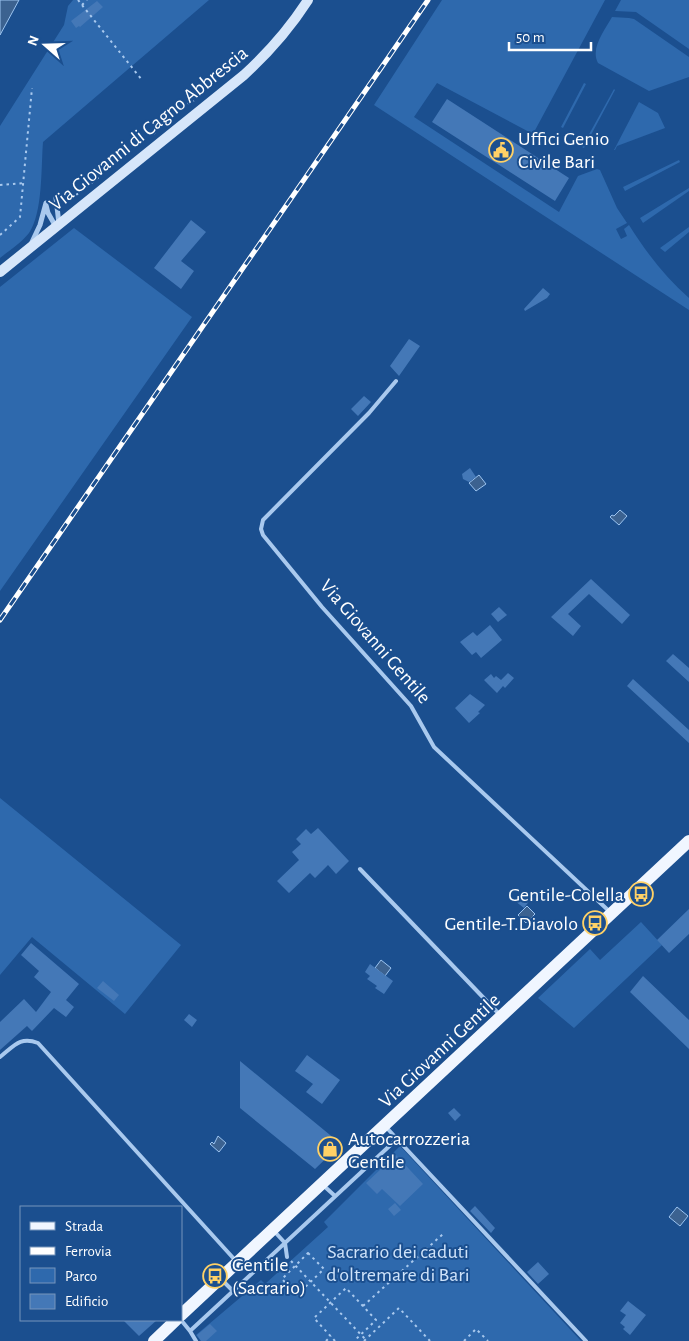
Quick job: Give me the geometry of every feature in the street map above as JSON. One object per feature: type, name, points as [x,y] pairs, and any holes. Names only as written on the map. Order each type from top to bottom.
[{"type":"main road","name":"Via Giovanni di Cagno Abbrescia","points":[[0,272],[244,75],[274,45],[308,0]]},
{"type":"main road","name":"Via Giovanni Gentile","points":[[182,1314],[689,841]]},
{"type":"main road","points":[[154,1341],[175,1321]]},
{"type":"street","points":[[56,198],[58,225]]},
{"type":"street","points":[[22,255],[34,240],[46,203],[48,213],[58,225]]},
{"type":"lane","name":"Via Giovanni Gentile","points":[[396,381],[369,414],[263,520],[263,535],[322,607],[411,706],[434,747],[612,914]]},
{"type":"lane","points":[[360,868],[502,1017]]},
{"type":"lane","points":[[0,1057],[18,1042],[28,1039],[38,1043],[238,1263]]},
{"type":"lane","points":[[385,1126],[586,1341]]},
{"type":"lane","points":[[190,1332],[397,1139]]},
{"type":"lane","points":[[322,1184],[335,1196]]},
{"type":"lane","points":[[273,1230],[285,1243],[287,1257]]},
{"type":"lane","points":[[221,1278],[233,1291]]},
{"type":"lane","points":[[182,1321],[196,1341]]},
{"type":"path","points":[[78,0],[142,80]]},
{"type":"path","points":[[82,5],[87,0]]},
{"type":"path","points":[[0,234],[20,217],[32,88]]},
{"type":"path","points":[[154,134],[157,128],[187,103],[201,99]]},
{"type":"path","points":[[67,190],[63,197],[66,200],[72,199],[112,168]]},
{"type":"path","points":[[0,186],[24,183]]},
{"type":"path","points":[[363,1306],[443,1234]]},
{"type":"path","points":[[308,1253],[324,1269],[311,1282],[297,1295],[282,1280],[308,1253]]},
{"type":"path","points":[[287,1257],[366,1340],[399,1308],[430,1341]]},
{"type":"path","points":[[335,1341],[314,1318],[346,1288],[376,1320],[354,1341]]},
{"type":"path","points":[[464,1341],[476,1329],[488,1341]]},
{"type":"path","points":[[326,1341],[331,1336]]},
{"type":"green space","points":[[73,0],[209,0],[43,142],[39,202],[34,224],[22,240],[0,258],[0,126],[64,25],[68,6]]},
{"type":"green space","points":[[442,0],[605,0],[533,134],[437,83],[414,117],[559,212],[578,176],[597,169],[600,170],[617,208],[627,223],[616,229],[621,239],[627,236],[624,229],[629,225],[656,264],[689,298],[689,310],[374,105]]},
{"type":"green space","points":[[621,0],[689,0],[689,49],[636,12],[615,11]]},
{"type":"green space","points":[[612,17],[634,19],[689,57],[689,77],[649,91],[598,63],[596,57],[597,45]]},
{"type":"green space","points":[[584,83],[586,84],[563,128],[561,127]]},
{"type":"green space","points":[[614,89],[584,148],[582,147]]},
{"type":"green space","points":[[639,102],[658,113],[665,128],[617,146],[614,150]]},
{"type":"green space","points":[[679,160],[680,162],[625,191],[623,187]]},
{"type":"green space","points":[[689,188],[689,191],[643,223],[640,218]]},
{"type":"green space","points":[[689,227],[689,232],[665,252],[660,248]]},
{"type":"green space","points":[[74,228],[192,317],[0,591],[0,287]]},
{"type":"green space","points":[[0,798],[181,945],[125,1014],[32,937],[0,975]]},
{"type":"green space","points":[[641,922],[662,945],[574,1028],[538,998],[590,949],[600,960]]},
{"type":"green space","name":"Sacrario dei caduti d'oltremare di Bari","points":[[400,1146],[581,1341],[201,1341],[196,1335],[261,1280],[265,1284],[328,1227],[324,1222]]},
{"type":"shaded area","points":[[0,0],[19,0],[0,35]]},
{"type":"shaded area","points":[[479,475],[486,484],[476,491],[469,483]]},
{"type":"shaded area","points":[[620,510],[627,516],[619,525],[610,517]]},
{"type":"shaded area","points":[[527,906],[535,914],[526,923],[518,915]]},
{"type":"shaded area","points":[[381,960],[391,968],[385,976],[375,968]]},
{"type":"shaded area","points":[[218,1136],[226,1143],[219,1152],[210,1144],[212,1142],[214,1144]]},
{"type":"shaded area","points":[[677,1207],[688,1216],[680,1226],[669,1217]]},
{"type":"building","points":[[97,1],[103,7],[80,27],[76,28],[71,21]]},
{"type":"building","name":"Uffici Genio Civile Bari","points":[[447,99],[569,178],[555,201],[432,122]]},
{"type":"building","points":[[191,220],[206,232],[181,261],[194,271],[181,289],[154,268]]},
{"type":"building","points":[[543,288],[550,294],[547,298],[525,311],[524,309]]},
{"type":"building","points":[[409,339],[420,346],[399,376],[390,366]]},
{"type":"building","points":[[364,396],[371,402],[358,416],[351,409]]},
{"type":"building","points":[[470,468],[476,477],[469,482],[463,479],[462,474]]},
{"type":"building","points":[[591,579],[630,615],[622,624],[589,594],[568,614],[581,626],[573,636],[551,617]]},
{"type":"building","points":[[499,607],[507,615],[498,622],[491,614]]},
{"type":"building","points":[[490,625],[502,640],[481,658],[476,652],[472,655],[460,642],[473,632],[477,636]]},
{"type":"building","points":[[673,654],[689,668],[689,682],[666,661]]},
{"type":"building","points":[[508,673],[514,678],[505,688],[503,686],[497,693],[484,680],[491,674],[494,678],[496,676],[501,680]]},
{"type":"building","points":[[633,679],[689,730],[689,743],[627,686]]},
{"type":"building","points":[[470,694],[485,705],[478,712],[480,713],[469,723],[455,708]]},
{"type":"building","points":[[318,828],[349,861],[336,874],[328,865],[315,878],[310,873],[289,893],[277,881],[299,860],[292,852],[301,844],[296,839],[306,829],[311,834]]},
{"type":"building","points":[[522,894],[530,900],[524,908],[515,901]]},
{"type":"building","points":[[689,909],[689,934],[669,953],[657,940]]},
{"type":"building","points":[[31,943],[79,984],[66,1000],[74,1007],[66,1017],[54,1008],[32,1031],[27,1026],[0,1050],[0,1022],[24,999],[36,1012],[51,992],[34,977],[39,971],[21,955]]},
{"type":"building","points":[[370,964],[393,981],[384,994],[367,979],[370,976],[365,972]]},
{"type":"building","points":[[643,976],[689,1020],[689,1049],[630,992]]},
{"type":"building","points":[[103,981],[119,995],[114,1001],[97,988]]},
{"type":"building","points":[[189,1014],[197,1020],[192,1027],[184,1020]]},
{"type":"building","points":[[307,1055],[340,1080],[322,1104],[306,1092],[313,1084],[295,1071]]},
{"type":"building","points":[[240,1061],[341,1144],[315,1169],[240,1108]]},
{"type":"building","points":[[454,1108],[461,1115],[455,1121],[448,1113]]},
{"type":"building","points":[[396,1155],[423,1184],[400,1206],[382,1189],[377,1194],[366,1183]]},
{"type":"building","points":[[395,1203],[401,1210],[394,1216],[388,1209]]},
{"type":"building","points":[[475,1206],[495,1228],[491,1233],[470,1211]]},
{"type":"building","points":[[538,1262],[549,1274],[538,1284],[527,1272]]},
{"type":"building","points":[[628,1301],[646,1315],[630,1335],[623,1329],[625,1327],[620,1323],[626,1315],[620,1311]]},
{"type":"building","points":[[124,1321],[156,1321],[139,1336]]},
{"type":"building","points":[[210,1324],[217,1331],[206,1341],[201,1341],[197,1335]]},
{"type":"railway","points":[[0,620],[428,0]]},
{"type":"place","name":"Uffici Genio Civile Bari","points":[[501,150]]},
{"type":"place","name":"Gentile-Colella","points":[[641,894]]},
{"type":"place","name":"Gentile-T.Diavolo","points":[[595,923]]},
{"type":"place","name":"Autocarrozzeria Gentile","points":[[330,1149]]},
{"type":"place","name":"Gentile (Sacrario)","points":[[215,1276]]}]
